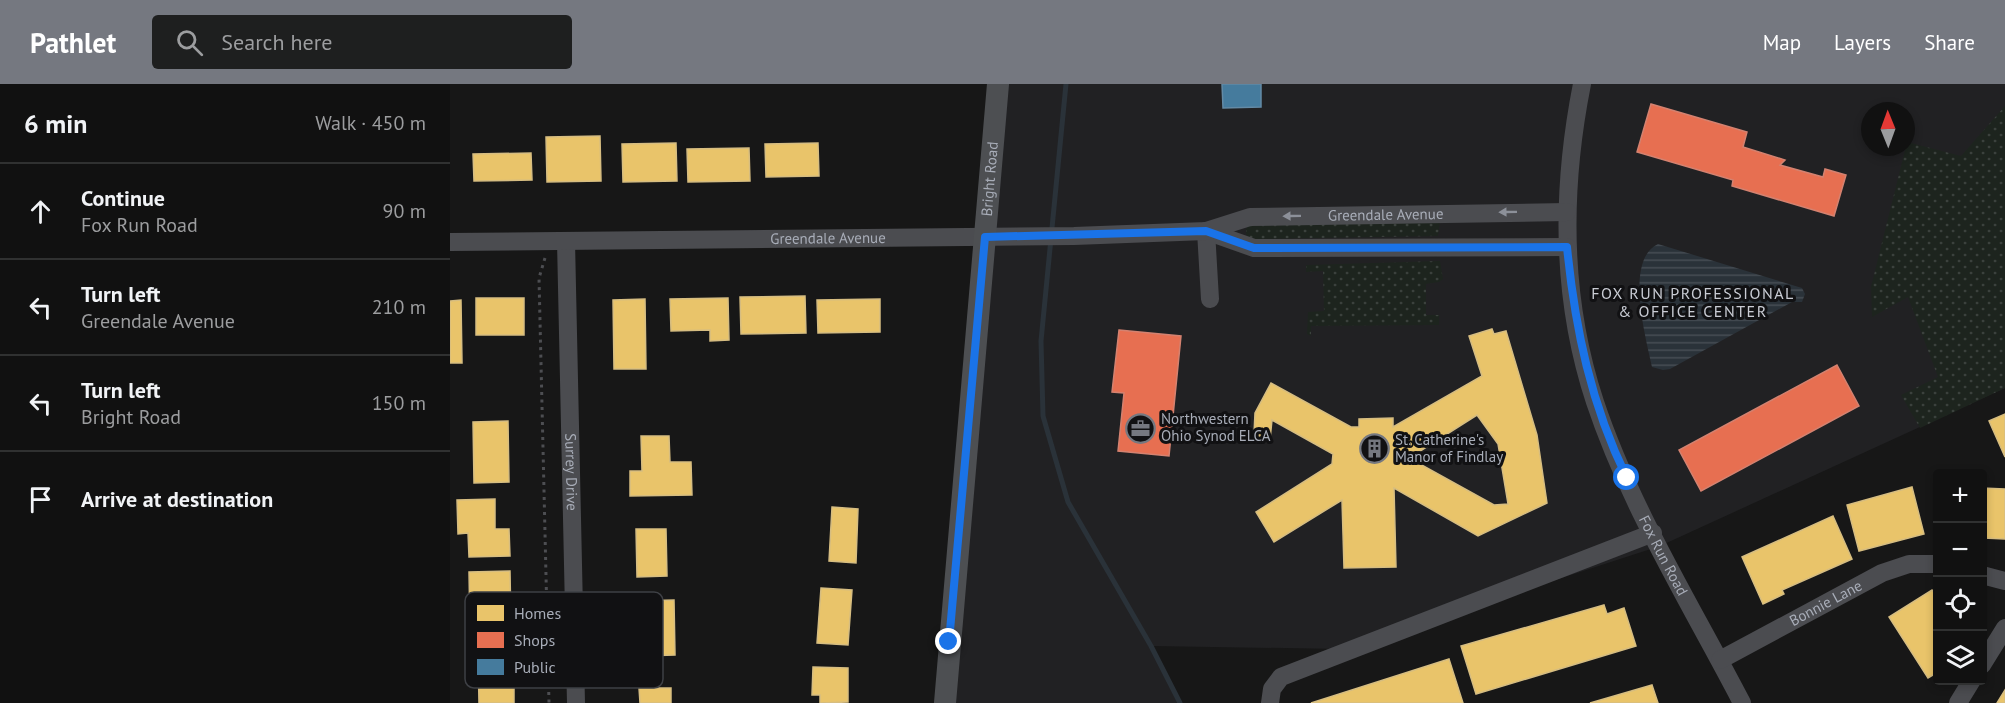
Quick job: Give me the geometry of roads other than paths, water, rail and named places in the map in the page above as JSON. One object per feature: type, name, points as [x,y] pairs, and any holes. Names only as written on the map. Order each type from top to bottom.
[{"type":"main road","name":"Bright Road","points":[[945,703],[998,84]]},
{"type":"street","name":"Fox Run Road","points":[[1582,84],[1573,127],[1567,247],[1579,336],[1594,401],[1614,452],[1653,532],[1742,703]]},
{"type":"street","name":"Greendale Avenue","points":[[450,242],[1074,236],[1206,231],[1250,217],[1567,212]]},
{"type":"street","name":"Greendale Avenue","points":[[1206,231],[1254,248],[1567,247]]},
{"type":"street","points":[[1206,231],[1210,299]]},
{"type":"street","name":"Surrey Drive","points":[[566,241],[574,592]]},
{"type":"street","points":[[1270,703],[1272,689],[1281,678],[1653,532]]},
{"type":"street","name":"Bonnie Lane","points":[[1720,660],[1881,573],[1909,564],[1933,564]]},
{"type":"street","points":[[1987,576],[2005,580]]},
{"type":"street","points":[[1987,658],[2005,628]]},
{"type":"street","points":[[1958,703],[1969,685]]},
{"type":"street","name":"Surrey Drive","points":[[576,688],[576,703]]},
{"type":"waterway","points":[[1066,84],[1041,341],[1043,416],[1068,502],[1151,646],[1180,703]]},
{"type":"place","name":"Northwestern Ohio Synod ELCA","points":[[1140,428]]},
{"type":"place","name":"St. Catherine's Manor of Findlay","points":[[1374,449]]},
{"type":"district","name":"FOX RUN PROFESSIONAL & OFFICE CENTER","points":[[1693,302]]}]
